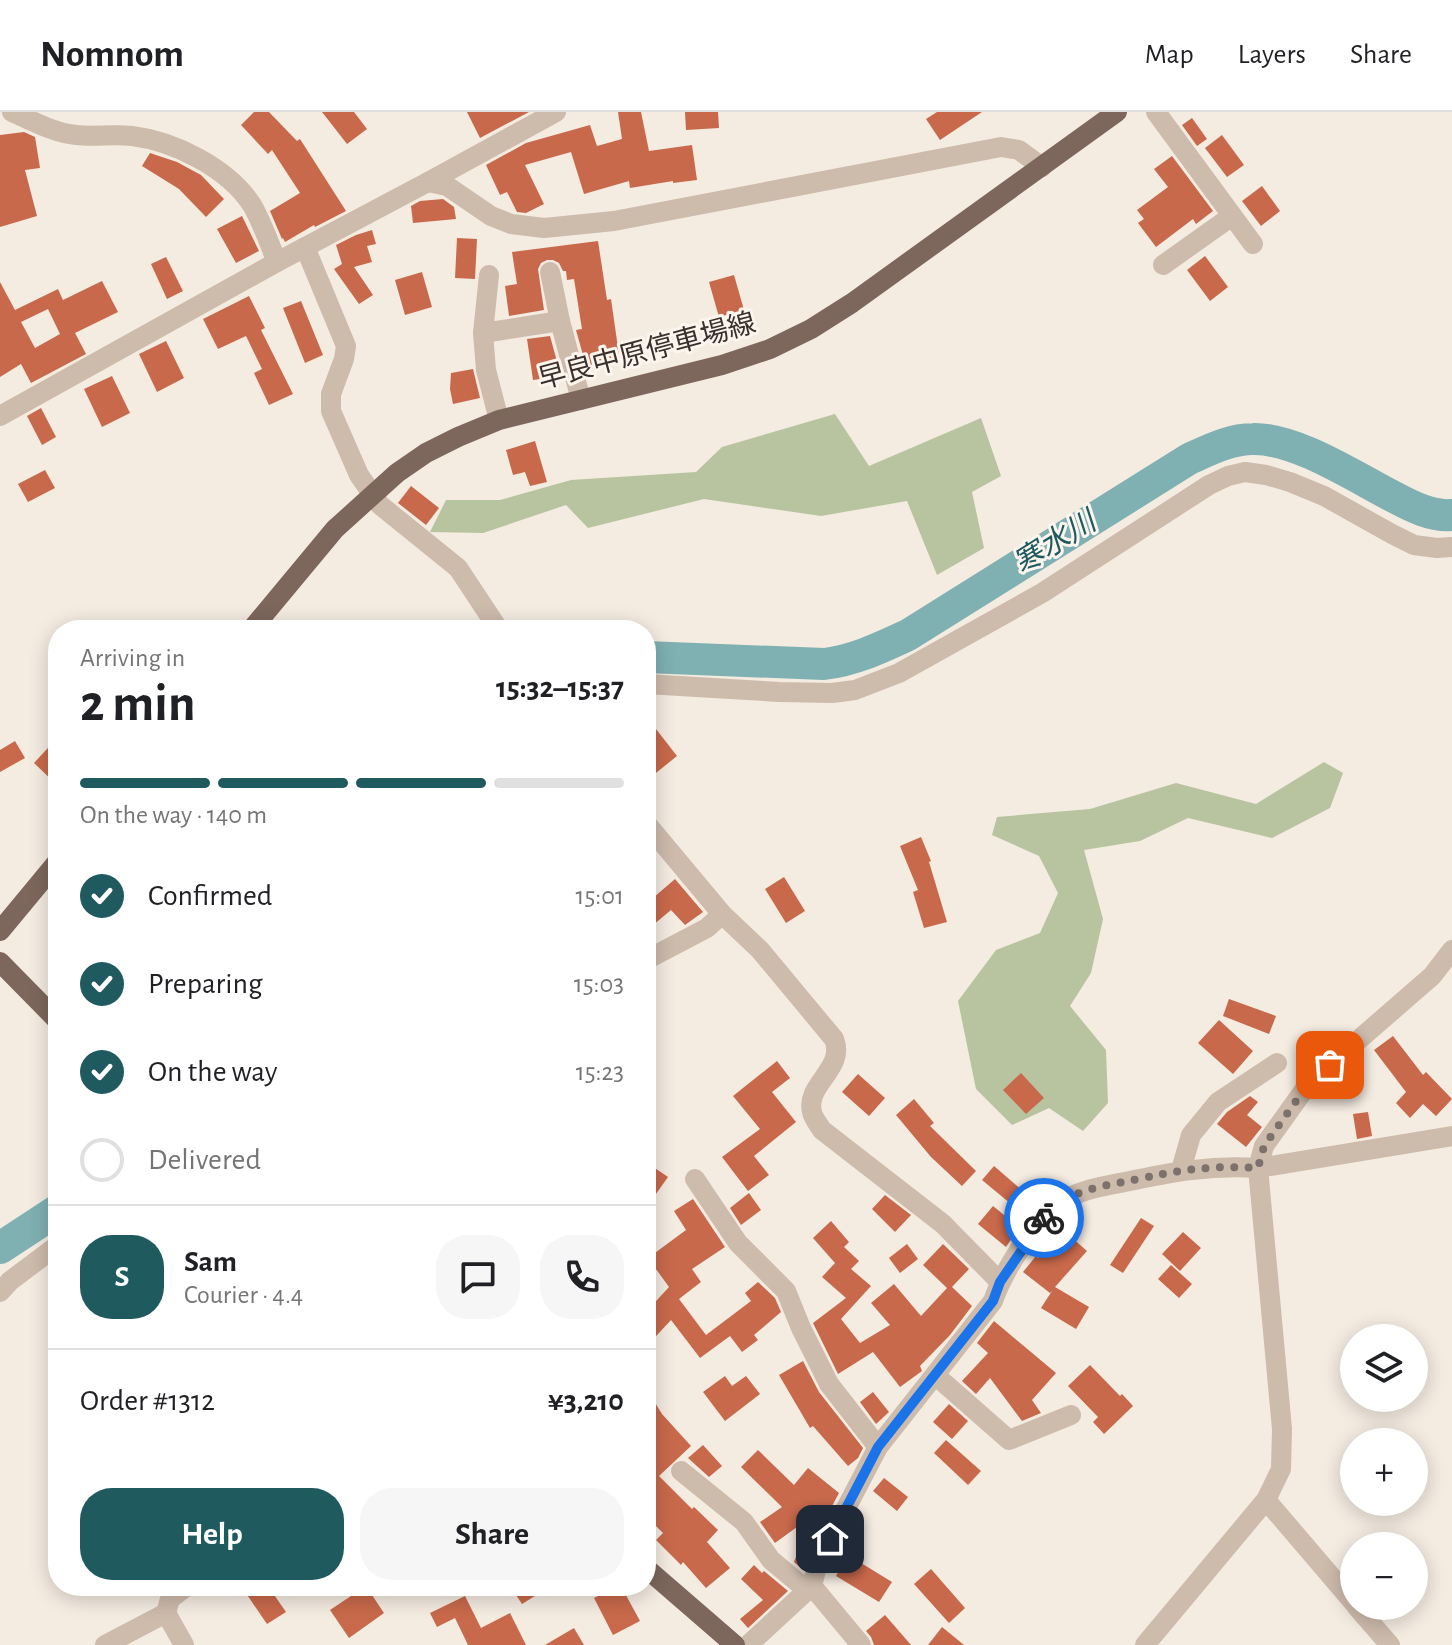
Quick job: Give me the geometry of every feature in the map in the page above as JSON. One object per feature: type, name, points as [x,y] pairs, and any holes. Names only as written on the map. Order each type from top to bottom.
[{"type":"main road","name":"早良中原停車場線","points":[[259,620],[335,529],[397,473],[426,453],[499,420],[722,365],[770,349],[811,329],[852,303],[1117,112]]},
{"type":"main road","points":[[0,931],[48,873]]},
{"type":"main road","points":[[0,962],[48,1011]]},
{"type":"main road","points":[[656,1577],[735,1645]]},
{"type":"street","points":[[12,112],[48,129],[74,135],[131,136],[166,143],[197,157],[234,185],[252,206],[277,262]]},
{"type":"street","points":[[0,416],[556,112]]},
{"type":"street","points":[[1156,112],[1253,244]]},
{"type":"street","points":[[428,182],[447,186],[491,216],[511,224],[544,228],[614,221],[1001,147],[1019,150],[1042,167]]},
{"type":"street","points":[[1163,265],[1232,216]]},
{"type":"street","points":[[305,247],[346,346],[331,394],[331,411],[359,475],[380,505],[458,568],[492,620]]},
{"type":"street","points":[[550,272],[581,400]]},
{"type":"street","points":[[489,275],[483,333],[486,370],[499,420]]},
{"type":"street","points":[[483,333],[560,321]]},
{"type":"street","points":[[656,685],[832,693],[875,684],[1042,593],[1209,485],[1245,472],[1266,475],[1313,491],[1414,545],[1452,547]]},
{"type":"street","points":[[656,835],[722,914],[760,950],[834,1039],[838,1048],[836,1059],[813,1094],[812,1112],[822,1130],[943,1224],[1000,1282]]},
{"type":"street","points":[[656,955],[707,928],[722,914]]},
{"type":"street","points":[[1145,1645],[1266,1500],[1281,1469],[1282,1429],[1258,1168],[1264,1146],[1309,1083],[1432,976],[1452,950]]},
{"type":"street","points":[[1181,1170],[1191,1135],[1218,1102],[1277,1063]]},
{"type":"street","points":[[748,1645],[812,1586],[818,1562],[878,1447],[993,1301],[1000,1282],[1037,1226],[1065,1199],[1112,1184],[1181,1170],[1228,1166],[1258,1168],[1452,1136]]},
{"type":"street","points":[[695,1179],[738,1243],[786,1291],[829,1384],[878,1447]]},
{"type":"street","points":[[0,1292],[48,1252]]},
{"type":"street","points":[[935,1375],[1009,1440],[1071,1415]]},
{"type":"street","points":[[681,1471],[744,1522],[771,1560],[801,1585],[812,1586],[861,1645]]},
{"type":"street","points":[[1266,1500],[1340,1587]]},
{"type":"street","points":[[174,1596],[166,1613],[184,1645]]},
{"type":"street","points":[[105,1645],[166,1613]]},
{"type":"street","points":[[1368,1620],[1390,1645]]},
{"type":"green space","points":[[835,414],[869,466],[981,418],[1001,476],[972,492],[984,548],[937,575],[907,501],[821,516],[704,499],[588,528],[566,505],[483,533],[430,532],[446,500],[500,500],[571,480],[696,472],[722,447]]},
{"type":"green space","points":[[1324,762],[1343,773],[1330,808],[1272,838],[1188,818],[1140,841],[1084,850],[1103,919],[1091,973],[1070,1006],[1106,1050],[1108,1103],[1083,1131],[1049,1108],[1012,1125],[976,1089],[958,1001],[996,950],[1040,933],[1058,893],[1039,856],[992,835],[997,817],[1090,809],[1176,783],[1256,804]]},
{"type":"building","points":[[254,112],[269,112],[297,141],[300,139],[346,211],[285,242],[282,239],[270,211],[300,193],[272,150],[268,154],[241,125]]},
{"type":"building","points":[[322,112],[354,112],[367,129],[347,144]]},
{"type":"building","points":[[467,112],[529,112],[480,138]]},
{"type":"building","points":[[618,112],[641,112],[649,151],[692,145],[697,180],[630,188],[629,181],[584,194],[571,152],[525,165],[544,204],[526,213],[517,212],[507,192],[500,195],[486,165],[526,143],[590,125],[597,146],[622,139]]},
{"type":"building","points":[[685,112],[718,112],[719,128],[686,130]]},
{"type":"building","points":[[937,112],[982,112],[940,140],[926,119]]},
{"type":"building","points":[[1192,118],[1207,139],[1197,146],[1182,125]]},
{"type":"building","points":[[24,132],[35,137],[40,168],[25,170],[37,216],[0,227],[0,135]]},
{"type":"building","points":[[1222,135],[1244,165],[1227,177],[1205,148]]},
{"type":"building","points":[[150,153],[177,162],[201,175],[224,199],[206,217],[179,189],[142,166]]},
{"type":"building","points":[[1172,156],[1213,211],[1196,224],[1193,219],[1156,247],[1138,223],[1144,219],[1137,210],[1168,187],[1154,169]]},
{"type":"building","points":[[1262,186],[1280,211],[1261,226],[1242,201]]},
{"type":"building","points":[[443,199],[454,207],[456,219],[413,223],[411,206],[420,201]]},
{"type":"building","points":[[242,216],[259,251],[236,263],[217,229]]},
{"type":"building","points":[[372,230],[376,244],[367,246],[372,262],[354,267],[373,295],[359,304],[334,269],[342,264],[336,245]]},
{"type":"building","points":[[457,238],[477,239],[475,279],[455,278]]},
{"type":"building","points":[[598,241],[607,300],[611,299],[620,362],[586,366],[576,330],[582,329],[574,279],[567,280],[566,271],[559,263],[547,260],[538,269],[544,310],[509,316],[505,286],[517,284],[512,252]]},
{"type":"building","points":[[1205,256],[1228,287],[1210,301],[1187,270]]},
{"type":"building","points":[[166,257],[183,291],[167,299],[151,264]]},
{"type":"building","points":[[422,272],[432,307],[405,315],[395,280]]},
{"type":"building","points":[[734,275],[744,310],[719,317],[709,282]]},
{"type":"building","points":[[102,281],[118,312],[75,333],[86,354],[31,383],[21,364],[0,377],[0,282],[15,310],[58,289],[63,300]],"holes":[[[48,309],[60,334],[35,348],[21,322]]]},
{"type":"building","points":[[249,296],[265,328],[261,330],[293,394],[269,405],[254,373],[262,369],[246,336],[218,349],[203,319]]},
{"type":"building","points":[[301,301],[323,355],[305,363],[283,308]]},
{"type":"building","points":[[550,336],[561,376],[533,380],[527,339]]},
{"type":"building","points":[[166,341],[184,378],[157,392],[139,354]]},
{"type":"building","points":[[473,369],[480,398],[453,404],[451,373]]},
{"type":"building","points":[[112,376],[130,413],[102,427],[84,389]]},
{"type":"building","points":[[41,408],[56,437],[42,445],[27,416]]},
{"type":"building","points":[[535,441],[547,482],[530,486],[525,472],[513,475],[506,450]]},
{"type":"building","points":[[45,470],[55,488],[28,502],[18,484]]},
{"type":"building","points":[[411,486],[439,508],[426,525],[398,503]]},
{"type":"building","points":[[656,729],[677,756],[656,773]]},
{"type":"building","points":[[15,741],[25,758],[0,772],[0,750]]},
{"type":"building","points":[[48,748],[48,776],[34,763]]},
{"type":"building","points":[[921,837],[931,861],[947,922],[924,928],[913,892],[918,890],[900,846]]},
{"type":"building","points":[[784,877],[805,911],[786,923],[765,889]]},
{"type":"building","points":[[675,879],[703,912],[685,925],[671,910],[656,923],[656,895]]},
{"type":"building","points":[[1229,999],[1276,1016],[1269,1034],[1223,1016]]},
{"type":"building","points":[[1219,1020],[1253,1051],[1233,1074],[1198,1043]]},
{"type":"building","points":[[1393,1036],[1423,1075],[1426,1072],[1452,1099],[1436,1116],[1423,1104],[1410,1118],[1396,1103],[1406,1092],[1374,1050]]},
{"type":"building","points":[[777,1061],[790,1078],[772,1092],[796,1122],[754,1156],[769,1175],[748,1191],[722,1157],[760,1129],[733,1096]]},
{"type":"building","points":[[1021,1073],[1044,1098],[1026,1114],[1003,1090]]},
{"type":"building","points":[[858,1074],[885,1098],[869,1116],[842,1092]]},
{"type":"building","points":[[1250,1096],[1258,1102],[1247,1115],[1262,1127],[1246,1147],[1217,1124],[1227,1112]]},
{"type":"building","points":[[914,1099],[934,1123],[930,1126],[976,1171],[962,1186],[931,1157],[896,1115]]},
{"type":"building","points":[[1368,1112],[1372,1136],[1357,1139],[1353,1114]]},
{"type":"building","points":[[994,1166],[1023,1191],[1011,1204],[982,1180]]},
{"type":"building","points":[[656,1169],[668,1177],[656,1194]]},
{"type":"building","points":[[749,1193],[761,1210],[741,1225],[730,1208]]},
{"type":"building","points":[[885,1195],[911,1215],[895,1232],[872,1209]]},
{"type":"building","points":[[693,1199],[725,1247],[692,1269],[701,1282],[679,1299],[706,1335],[751,1301],[745,1293],[758,1282],[775,1298],[781,1312],[754,1335],[758,1340],[742,1352],[730,1336],[700,1358],[671,1320],[656,1336],[656,1301],[669,1287],[656,1269],[656,1252],[686,1230],[674,1211]]},
{"type":"building","points":[[993,1206],[1019,1227],[1006,1247],[978,1224]]},
{"type":"building","points":[[1141,1218],[1154,1226],[1123,1273],[1110,1265]]},
{"type":"building","points":[[831,1221],[849,1242],[844,1247],[859,1261],[851,1269],[871,1286],[841,1319],[860,1343],[890,1325],[871,1303],[894,1284],[921,1316],[947,1288],[923,1265],[943,1244],[969,1269],[952,1287],[972,1306],[920,1366],[922,1371],[900,1387],[873,1352],[838,1374],[813,1323],[846,1298],[822,1277],[835,1263],[813,1238]]},
{"type":"building","points":[[1063,1230],[1087,1251],[1055,1287],[1089,1307],[1076,1329],[1041,1308],[1052,1291],[1050,1293],[1023,1272]]},
{"type":"building","points":[[1183,1232],[1201,1248],[1180,1271],[1162,1254]]},
{"type":"building","points":[[907,1244],[918,1259],[900,1273],[889,1258]]},
{"type":"building","points":[[1171,1265],[1192,1284],[1179,1298],[1158,1279]]},
{"type":"building","points":[[994,1321],[1056,1373],[1032,1400],[1041,1413],[1022,1421],[990,1378],[976,1394],[962,1381],[988,1353],[977,1343]]},
{"type":"building","points":[[803,1361],[819,1392],[863,1448],[858,1458],[848,1466],[813,1426],[810,1428],[779,1375]]},
{"type":"building","points":[[1090,1365],[1133,1406],[1104,1434],[1093,1422],[1098,1417],[1068,1386]]},
{"type":"building","points":[[725,1376],[732,1386],[746,1376],[760,1394],[725,1421],[703,1392]]},
{"type":"building","points":[[873,1392],[889,1412],[876,1424],[860,1402]]},
{"type":"building","points":[[656,1404],[691,1446],[659,1476],[718,1530],[707,1542],[730,1568],[706,1588],[683,1562],[681,1565],[656,1540],[663,1533],[656,1526]]},
{"type":"building","points":[[949,1404],[968,1421],[952,1439],[933,1422]]},
{"type":"building","points":[[946,1440],[981,1471],[968,1485],[934,1453]]},
{"type":"building","points":[[703,1445],[722,1466],[709,1477],[688,1458]]},
{"type":"building","points":[[758,1450],[794,1485],[808,1468],[839,1493],[819,1522],[823,1524],[806,1556],[803,1570],[794,1562],[812,1516],[775,1543],[760,1522],[782,1507],[741,1467]]},
{"type":"building","points":[[884,1478],[908,1497],[897,1511],[873,1491]]},
{"type":"building","points":[[848,1555],[892,1582],[879,1602],[836,1576]]},
{"type":"building","points":[[754,1565],[788,1591],[748,1628],[740,1619],[763,1600],[741,1579]]},
{"type":"building","points":[[931,1569],[965,1608],[949,1623],[914,1584]]},
{"type":"building","points":[[248,1596],[275,1596],[286,1612],[267,1624]]},
{"type":"building","points":[[351,1596],[373,1596],[384,1613],[349,1638],[330,1610]]},
{"type":"building","points":[[465,1596],[481,1628],[510,1613],[526,1645],[468,1645],[455,1618],[437,1627],[430,1613]]},
{"type":"building","points":[[517,1596],[535,1596],[522,1604]]},
{"type":"building","points":[[626,1596],[640,1621],[613,1635],[594,1598]]},
{"type":"building","points":[[885,1615],[911,1645],[874,1645],[866,1631]]},
{"type":"building","points":[[942,1627],[964,1645],[928,1645]]},
{"type":"building","points":[[574,1628],[584,1645],[545,1645]]},
{"type":"waterway","name":"寒水川","points":[[656,657],[824,664],[867,653],[908,635],[1189,459],[1236,441],[1270,440],[1288,445],[1325,460],[1429,513],[1452,515]]},
{"type":"waterway","name":"寒水川","points":[[0,1248],[48,1217]]},
{"type":"way so far","points":[[1044,1218],[1065,1199],[1112,1184],[1181,1170],[1228,1166],[1258,1168],[1264,1146],[1309,1083],[1330,1065]]},
{"type":"route","points":[[830,1539],[878,1447],[993,1301],[1000,1282],[1044,1218]]}]
